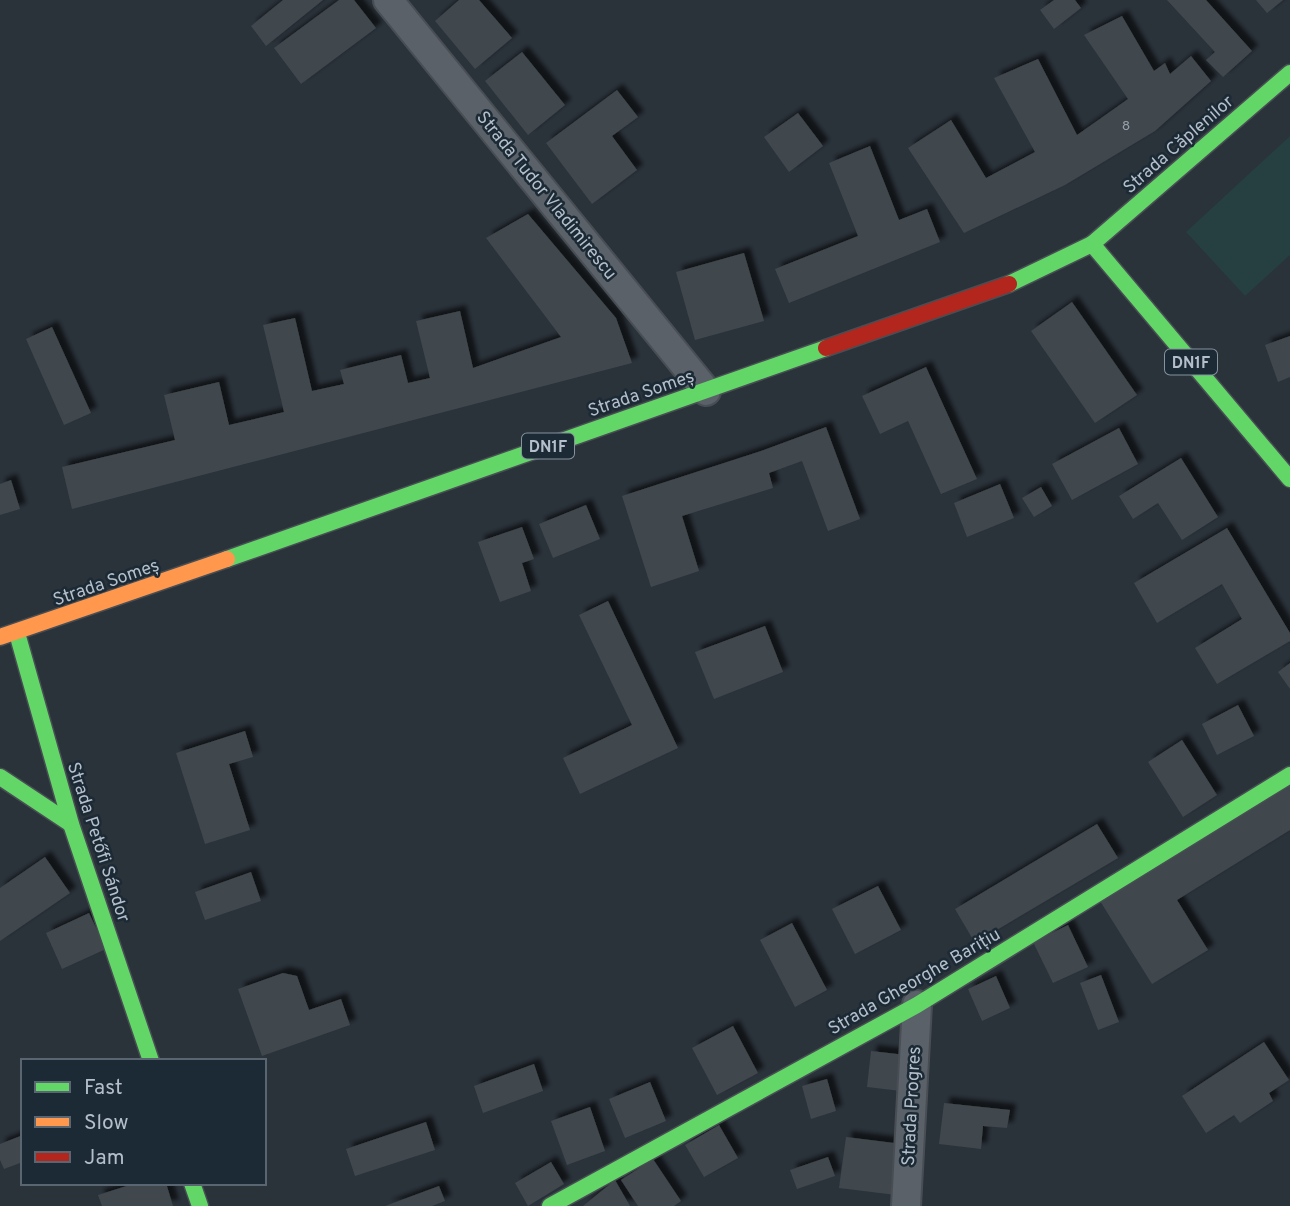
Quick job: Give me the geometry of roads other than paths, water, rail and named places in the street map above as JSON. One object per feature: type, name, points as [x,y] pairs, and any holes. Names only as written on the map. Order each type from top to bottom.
[{"type":"main road","name":"Strada Căplenilor","points":[[1092,244],[1290,73]]},
{"type":"main road","name":"Strada Someș","points":[[0,637],[1019,280],[1092,244]]},
{"type":"main road","name":"DN1F","points":[[1092,244],[1290,478]]},
{"type":"main road","name":"Strada Petőfi Sándor","points":[[17,633],[71,824],[150,1059]]},
{"type":"main road","name":"Strada Gheorghe Barițiu","points":[[560,1204],[917,1005],[1290,775]]},
{"type":"main road","points":[[0,777],[71,824]]},
{"type":"main road","points":[[193,1185],[200,1206]]},
{"type":"street","name":"Strada Tudor Vladimirescu","points":[[388,0],[706,391]]},
{"type":"street","name":"Strada Progres","points":[[906,1206],[917,1005]]}]
